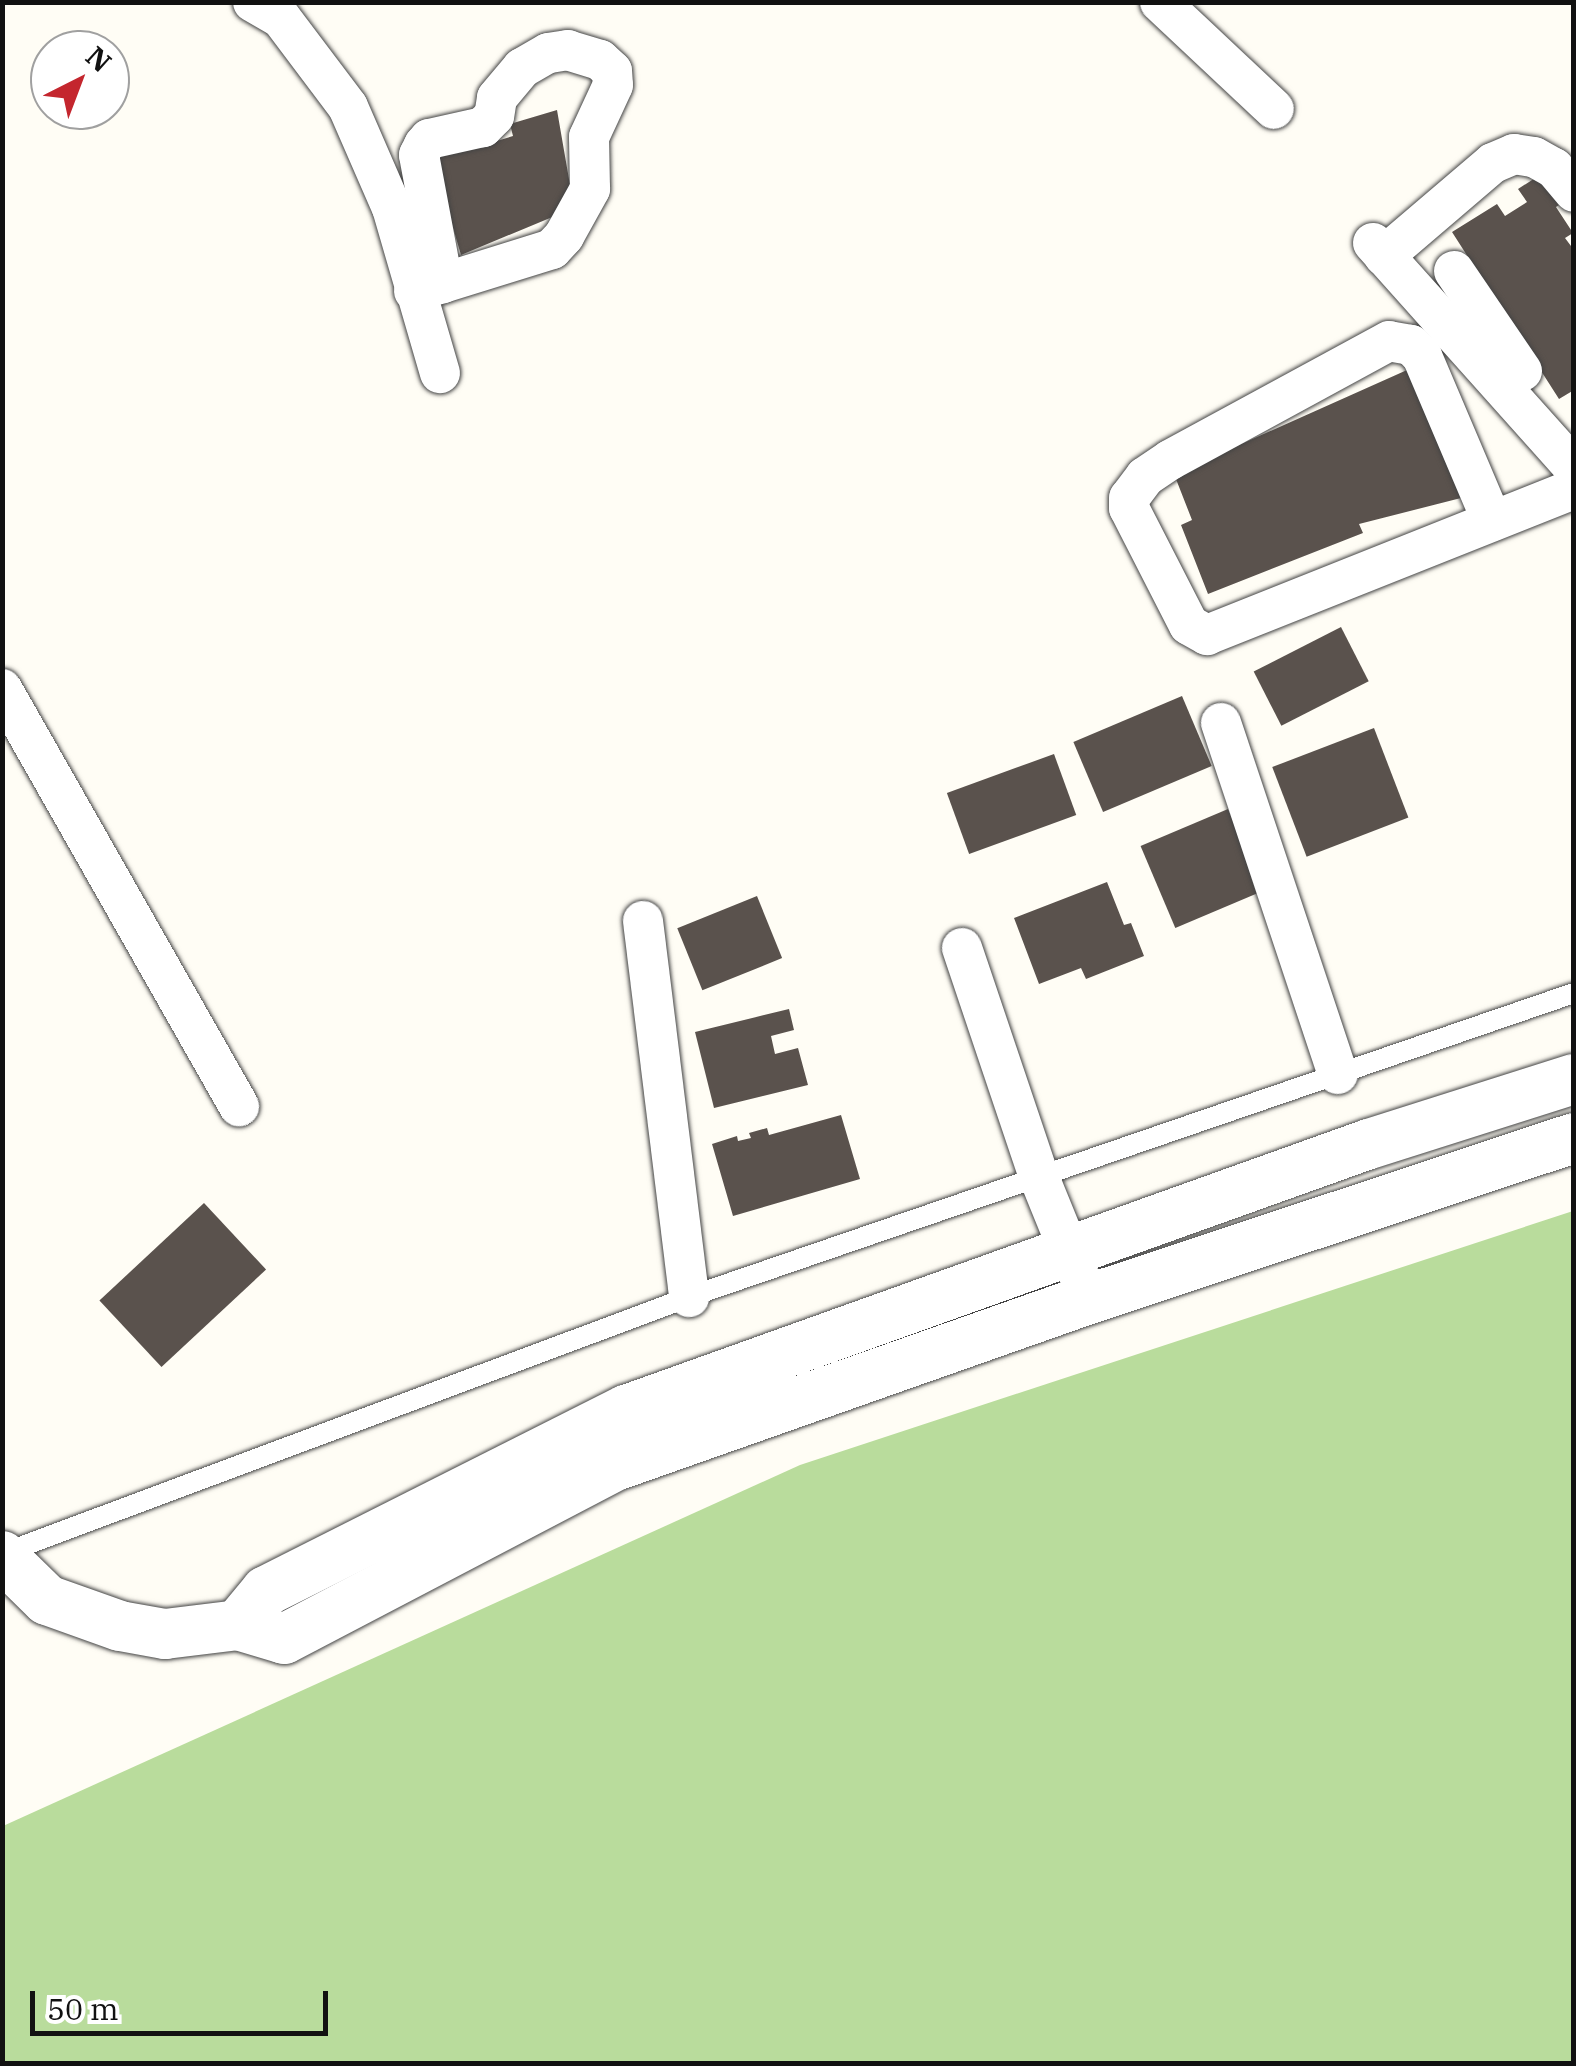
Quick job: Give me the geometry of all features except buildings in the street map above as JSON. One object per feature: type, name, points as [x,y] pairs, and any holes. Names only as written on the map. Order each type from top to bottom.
[{"type":"street","points":[[253,2],[281,18],[348,107],[428,287]]},
{"type":"street","points":[[1160,2],[1274,110]]},
{"type":"street","points":[[428,287],[552,249],[564,236],[590,190],[589,137],[614,86],[612,71],[600,60],[568,50],[548,53],[522,68],[497,98],[494,116],[483,127],[429,139],[424,145],[419,155],[428,287],[440,373]]},
{"type":"street","points":[[1522,371],[1484,344],[1378,250],[1493,164],[1514,154],[1534,156],[1554,168],[1574,192]]},
{"type":"street","points":[[1454,271],[1484,344],[1567,448]]},
{"type":"street","points":[[1492,522],[1422,356],[1411,346],[1389,341],[1170,460],[1145,477],[1129,498],[1129,508],[1188,626],[1208,636],[1492,522],[1574,489]]},
{"type":"street","points":[[2,689],[238,1106]]},
{"type":"street","points":[[1221,723],[1338,1074]]},
{"type":"street","points":[[643,921],[689,1297]]},
{"type":"street","points":[[962,948],[1039,1177],[1089,1298]]},
{"type":"street","points":[[238,1625],[266,1592],[626,1410],[1369,1144],[1574,1080]]},
{"type":"street","points":[[2,1554],[47,1600],[120,1626],[165,1634],[238,1625],[284,1639],[615,1466],[1089,1298],[1574,1138]]},
{"type":"lane","points":[[2,1554],[689,1297],[1574,993]]},
{"type":"green space","points":[[1573,1211],[1573,2063],[3,2063],[3,1826],[800,1465]]}]
